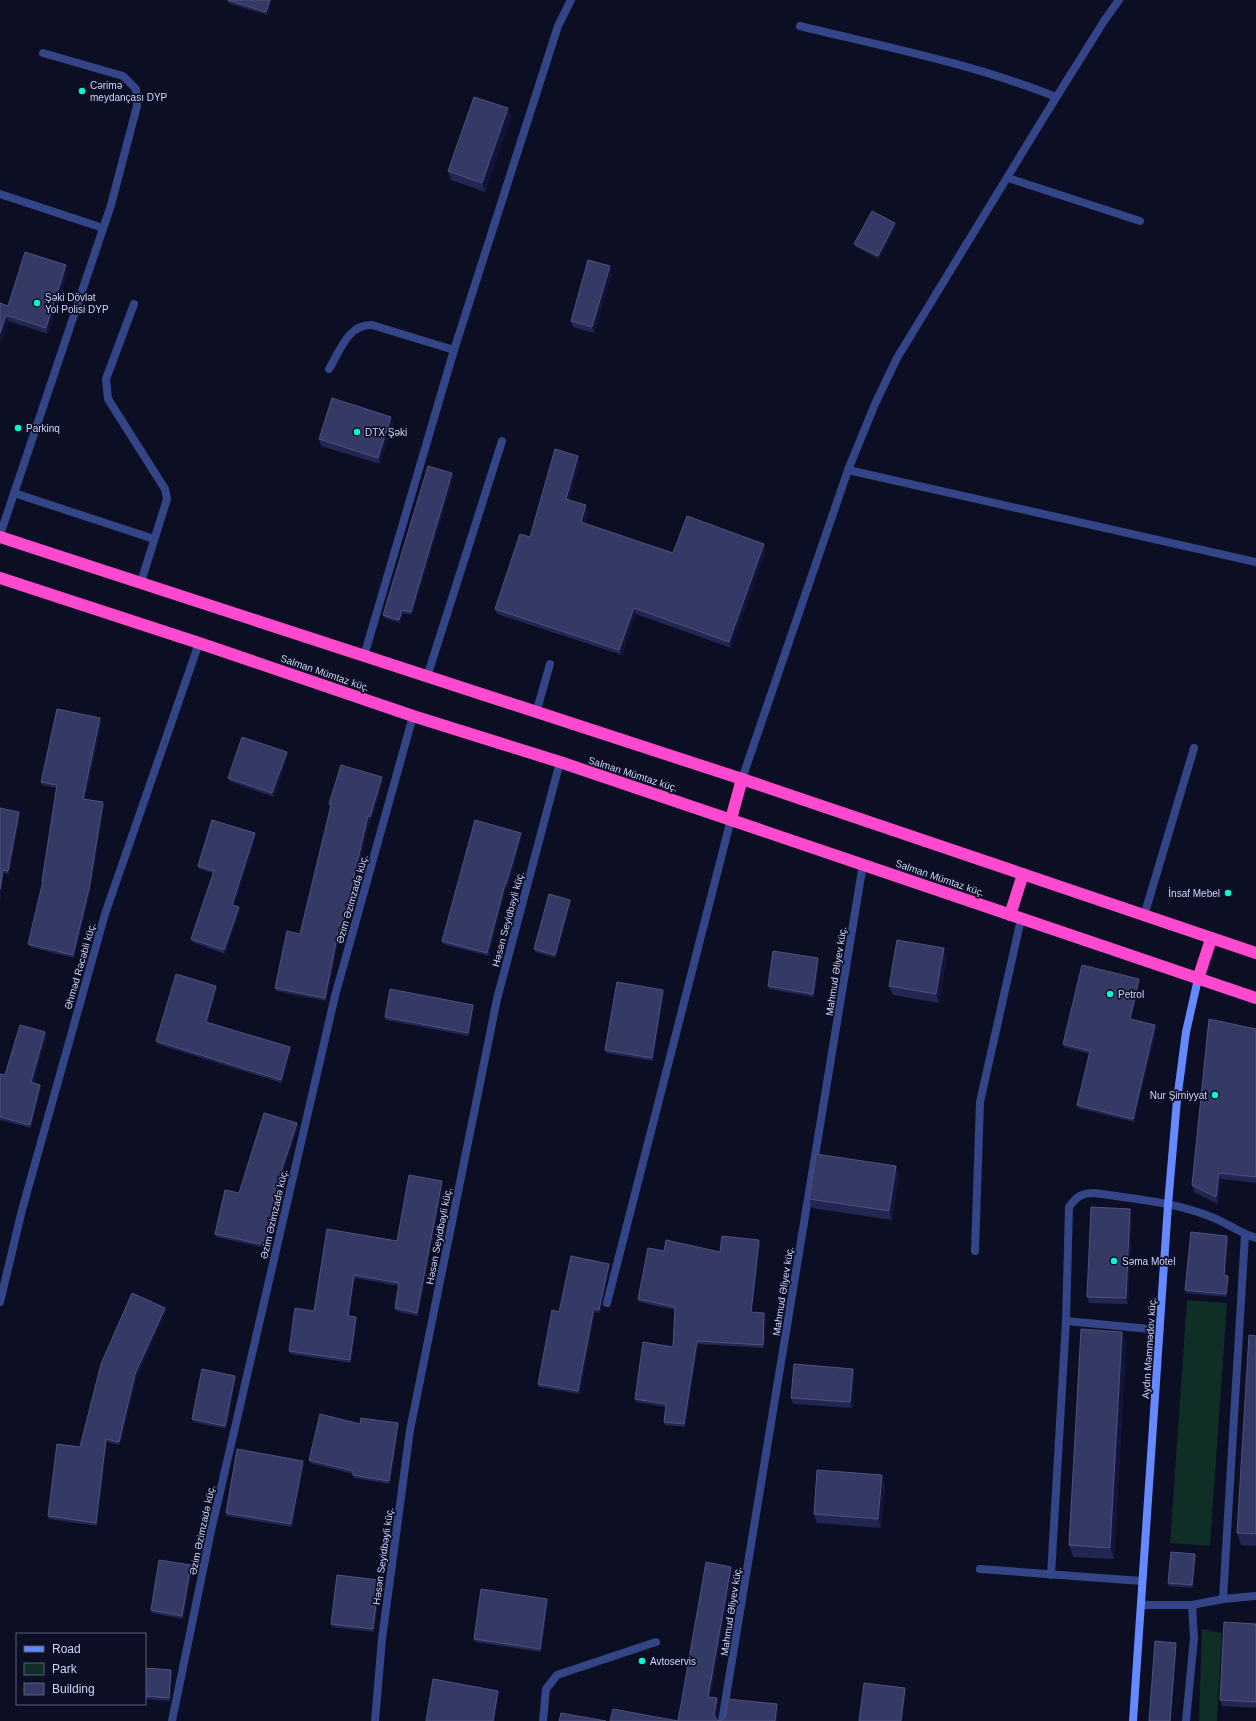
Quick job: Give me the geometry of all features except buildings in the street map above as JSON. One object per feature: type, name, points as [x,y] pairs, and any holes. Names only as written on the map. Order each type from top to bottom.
[{"type":"highway","points":[[0,536],[428,676],[536,713],[742,779],[1210,939],[1256,953]]},
{"type":"highway","name":"Salman Mümtaz küç.","points":[[0,578],[199,643],[413,716],[560,762],[731,819],[1256,998]]},
{"type":"highway","points":[[731,819],[742,779]]},
{"type":"highway","points":[[1015,917],[1023,874]]},
{"type":"highway","points":[[1198,979],[1210,939]]},
{"type":"street","points":[[364,656],[454,350],[558,26],[570,0]]},
{"type":"street","points":[[742,779],[848,470],[875,404],[897,358],[1056,97],[1104,20],[1119,0]]},
{"type":"street","points":[[800,26],[989,72],[1022,83],[1056,97]]},
{"type":"street","points":[[0,536],[111,205],[137,106],[136,89],[123,76],[43,53]]},
{"type":"street","points":[[1008,178],[1140,221]]},
{"type":"street","points":[[0,194],[103,228]]},
{"type":"street","points":[[134,304],[106,379],[108,399],[165,489],[167,499],[141,582]]},
{"type":"street","points":[[330,369],[349,336],[356,328],[364,325],[372,325],[454,350]]},
{"type":"street","points":[[428,676],[502,441]]},
{"type":"street","points":[[848,470],[1256,562]]},
{"type":"street","points":[[14,493],[154,539]]},
{"type":"street","name":"Əhməd Rəcəbli küç.","points":[[0,1302],[22,1210],[105,914],[199,643]]},
{"type":"street","points":[[536,713],[550,664]]},
{"type":"street","name":"Əzim Əzimzadə küç.","points":[[172,1721],[211,1531],[335,996],[413,716]]},
{"type":"street","points":[[1144,916],[1194,748]]},
{"type":"street","name":"Həsən Seyidbəyli küç.","points":[[375,1721],[382,1639],[410,1430],[497,999],[560,762]]},
{"type":"street","points":[[607,1304],[731,819]]},
{"type":"street","name":"Mahmud Əliyev küç.","points":[[722,1721],[863,864]]},
{"type":"street","points":[[975,1251],[980,1102],[1015,917]]},
{"type":"street","name":"Aydın Məmmədov küç.","points":[[1133,1721],[1168,1205],[1179,1085],[1186,1032],[1198,979]]},
{"type":"street","points":[[1051,1575],[1066,1321],[1069,1207],[1076,1198],[1084,1193],[1095,1193],[1168,1205],[1210,1216],[1245,1235],[1256,1238]]},
{"type":"street","points":[[1223,1599],[1245,1235]]},
{"type":"street","points":[[1066,1321],[1160,1330]]},
{"type":"street","points":[[980,1569],[1142,1581]]},
{"type":"street","points":[[1142,1606],[1192,1605],[1223,1599],[1256,1596]]},
{"type":"street","points":[[1186,1721],[1194,1638],[1192,1605]]},
{"type":"street","points":[[543,1721],[546,1689],[557,1675],[656,1642]]},
{"type":"green space","points":[[1187,1300],[1227,1303],[1210,1546],[1170,1543]]},
{"type":"green space","points":[[1202,1629],[1222,1633],[1217,1721],[1199,1721]]},
{"type":"place","name":"Cərimə meydançası DYP","points":[[82,91]]},
{"type":"place","name":"Şəki Dövlət Yol Polisi DYP","points":[[37,303]]},
{"type":"place","name":"Parkinq","points":[[18,428]]},
{"type":"place","name":"DTX Şəki","points":[[357,432]]},
{"type":"place","name":"İnsaf Mebel","points":[[1228,893]]},
{"type":"place","name":"Petrol","points":[[1110,994]]},
{"type":"place","name":"Nur Şirniyyat","points":[[1215,1095]]},
{"type":"place","name":"Səma Motel","points":[[1114,1261]]},
{"type":"place","name":"Avtoservis","points":[[642,1661]]}]
